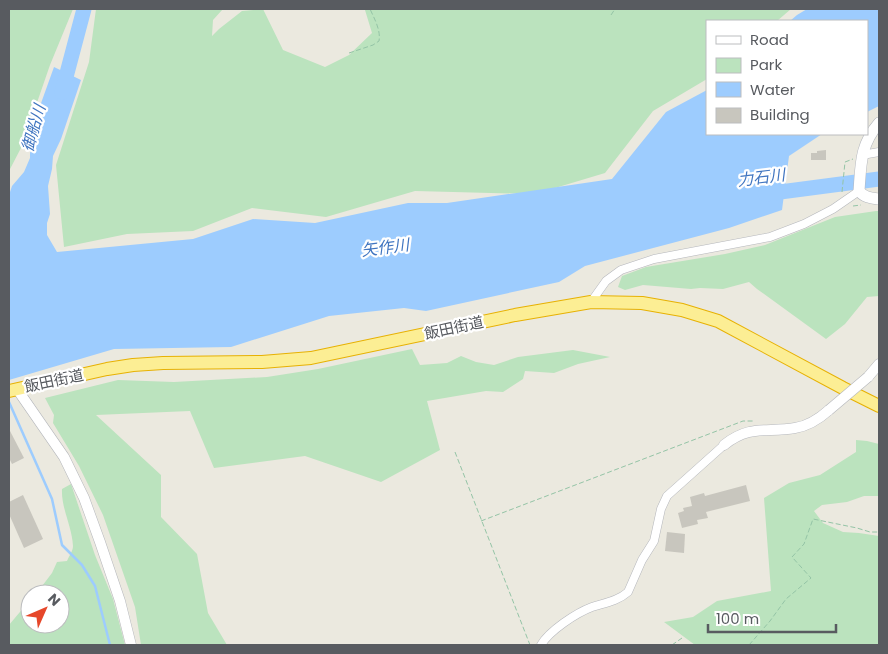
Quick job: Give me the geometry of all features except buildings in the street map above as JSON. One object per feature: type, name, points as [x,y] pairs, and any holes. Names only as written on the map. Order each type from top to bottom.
[{"type":"highway","name":"飯田街道","points":[[13,390],[133,365],[262,362],[310,358],[516,315],[591,302],[642,304],[674,308],[718,321],[879,406]]},
{"type":"main road","points":[[879,123],[868,138],[861,157],[858,191],[867,198],[879,199]]},
{"type":"street","points":[[861,157],[879,152]]},
{"type":"street","points":[[591,302],[606,281],[621,270],[654,259],[770,237],[804,224],[833,209],[858,191]]},
{"type":"street","points":[[542,645],[550,633],[580,613],[615,600],[628,592],[640,565],[654,541],[661,508],[668,496],[724,445],[746,432],[789,429],[803,426],[819,418],[868,376],[879,364]]},
{"type":"street","points":[[13,390],[64,458],[84,498],[120,600],[131,645]]},
{"type":"path","points":[[349,53],[380,41],[380,35],[370,9]]},
{"type":"path","points":[[611,15],[615,9]]},
{"type":"path","points":[[842,193],[845,162]]},
{"type":"path","points":[[481,521],[743,421],[756,421]]},
{"type":"path","points":[[455,452],[530,645]]},
{"type":"path","points":[[749,645],[786,599],[811,578],[792,557],[804,544],[813,520],[857,528],[862,531],[879,532]]},
{"type":"path","points":[[672,645],[682,638]]},
{"type":"green space","points":[[9,9],[73,9],[50,65],[22,146],[9,171]]},
{"type":"green space","points":[[96,9],[223,9],[213,20],[212,36],[242,11],[263,9],[283,50],[325,67],[349,55],[372,33],[365,10],[368,9],[791,9],[778,20],[706,20],[706,80],[653,111],[605,173],[535,194],[415,191],[326,217],[252,208],[193,231],[127,234],[64,247],[56,165],[89,62]]},
{"type":"green space","points":[[879,211],[879,296],[867,297],[845,324],[826,339],[749,282],[723,289],[691,289],[643,285],[625,290],[618,287],[622,276],[646,267],[725,254],[765,245],[835,217]]},
{"type":"green space","points":[[412,349],[420,365],[447,363],[461,356],[476,362],[494,365],[518,357],[573,350],[610,357],[578,364],[554,373],[525,371],[523,379],[503,392],[486,391],[427,401],[440,450],[381,482],[305,456],[214,468],[190,411],[96,415],[161,475],[161,517],[197,554],[208,613],[227,645],[141,645],[135,607],[103,515],[79,466],[53,423],[54,415],[45,398],[118,380],[174,382],[267,377],[318,369]]},
{"type":"green space","points":[[856,440],[879,444],[879,496],[864,496],[847,502],[822,505],[814,511],[823,523],[843,532],[879,536],[879,645],[695,645],[664,622],[693,617],[717,601],[771,591],[764,498],[789,483],[820,475],[856,452]]},
{"type":"green space","points":[[71,484],[95,555],[113,599],[125,645],[9,645],[9,625],[20,612],[20,634],[70,634],[70,584],[44,584],[57,562],[67,561],[73,546],[62,489]]},
{"type":"water","points":[[807,9],[879,9],[879,106],[868,112],[868,20],[791,20]]},
{"type":"water","name":"矢作川","points":[[54,67],[81,80],[61,139],[53,156],[48,186],[50,214],[47,223],[47,235],[57,252],[193,239],[253,219],[315,223],[408,203],[447,203],[612,179],[666,112],[706,91],[706,135],[820,135],[789,156],[782,210],[729,228],[585,266],[559,282],[426,311],[404,308],[329,316],[231,347],[114,349],[9,380],[9,195],[12,186],[24,172],[30,158],[35,137],[31,128],[25,123],[27,117],[34,116],[40,106]]},
{"type":"waterway","name":"御船川","points":[[62,92],[84,9]]},
{"type":"waterway","name":"力石川","points":[[765,194],[879,179]]},
{"type":"waterway","points":[[9,402],[52,499],[62,545],[82,565],[95,586],[110,645]]}]
